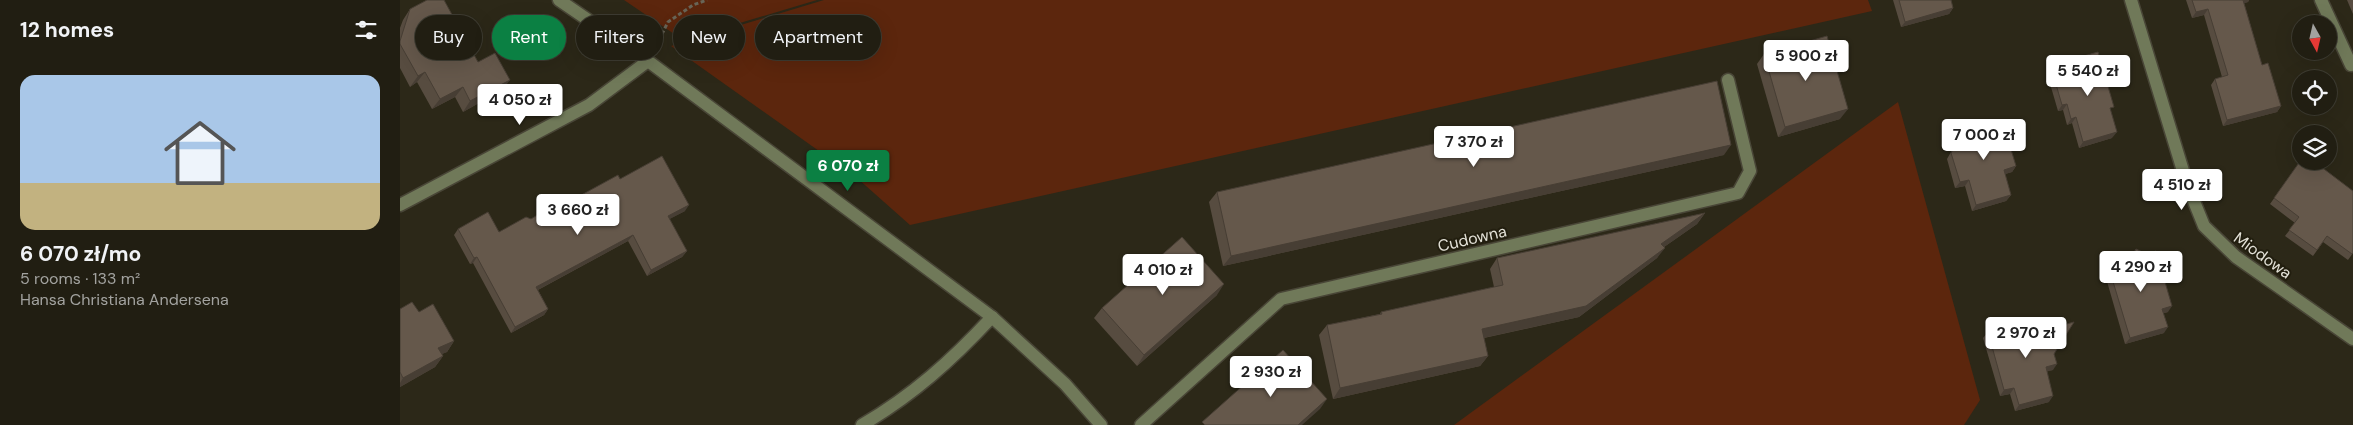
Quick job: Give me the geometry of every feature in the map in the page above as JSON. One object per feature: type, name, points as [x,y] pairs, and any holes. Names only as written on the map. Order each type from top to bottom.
[{"type":"street","points":[[559,0],[648,61],[992,317],[1065,384],[1101,425]]},
{"type":"street","name":"Miodowa","points":[[2131,0],[2187,184],[2204,226],[2236,257],[2353,339]]},
{"type":"street","points":[[2322,0],[2351,65]]},
{"type":"street","points":[[400,205],[589,105],[648,61]]},
{"type":"street","name":"Cudowna","points":[[1141,425],[1281,299],[1738,192],[1750,172],[1728,80]]},
{"type":"street","points":[[862,425],[895,405],[934,375],[992,317]]},
{"type":"path","points":[[648,61],[668,22],[693,5],[707,0]]},
{"type":"shaded area","points":[[624,0],[817,0],[767,15],[755,15],[755,19],[745,21],[745,15],[673,15],[673,33],[663,26],[663,15],[646,15]]},
{"type":"shaded area","points":[[824,0],[1868,0],[1872,11],[910,225],[857,178],[691,60],[745,60],[745,24],[755,21],[755,60],[881,60],[881,15],[774,15]]},
{"type":"shaded area","points":[[1898,102],[1980,400],[1964,425],[1454,425]]},
{"type":"building","points":[[427,0],[444,0],[452,15],[415,15],[415,60],[477,60],[478,62],[492,55],[492,60],[499,60],[510,80],[470,101],[463,87],[440,99],[425,72],[418,76],[400,44],[410,9]]},
{"type":"building","points":[[1899,0],[1951,0],[1953,8],[1905,22]]},
{"type":"building","points":[[2192,0],[2243,0],[2262,65],[2268,63],[2281,106],[2227,120],[2215,79],[2228,75],[2208,9],[2196,12]]},
{"type":"building","points":[[1827,36],[1848,109],[1785,127],[1764,54]]},
{"type":"building","points":[[2098,52],[2114,107],[2110,108],[2117,132],[2083,142],[2076,117],[2071,119],[2067,104],[2062,105],[2055,81],[2070,76],[2066,61]]},
{"type":"building","points":[[1717,81],[1731,145],[1231,256],[1217,192]]},
{"type":"building","points":[[1968,122],[1981,129],[2003,123],[2016,166],[2004,170],[2011,195],[1976,205],[1969,180],[1960,182],[1951,153]]},
{"type":"building","points":[[662,156],[689,205],[668,216],[687,251],[651,270],[633,235],[536,287],[548,309],[515,327],[477,257],[474,258],[458,229],[488,212],[499,232],[526,217],[531,219],[539,214],[541,217],[618,175],[620,179]]},
{"type":"building","points":[[2294,170],[2325,170],[2353,191],[2353,253],[2327,236],[2317,250],[2289,230],[2299,217],[2274,198]]},
{"type":"building","points":[[1705,213],[1661,244],[1665,248],[1586,306],[1482,329],[1488,356],[1340,388],[1327,325],[1503,285],[1497,258]]},
{"type":"building","points":[[1182,237],[1224,284],[1144,355],[1102,308]]},
{"type":"building","points":[[2136,249],[2147,254],[2156,251],[2172,306],[2162,309],[2168,327],[2130,338],[2108,265],[2131,258]]},
{"type":"building","points":[[412,302],[419,312],[433,304],[454,341],[438,348],[443,356],[403,378],[400,372],[400,309]]},
{"type":"building","points":[[2011,322],[2014,324],[2023,322],[2026,335],[2074,322],[2054,354],[2057,364],[2046,367],[2053,396],[2019,405],[2014,388],[2004,390],[1988,332],[1996,329],[1998,326]]},
{"type":"building","points":[[1283,350],[1327,399],[1298,425],[1205,425],[1202,422]]}]
